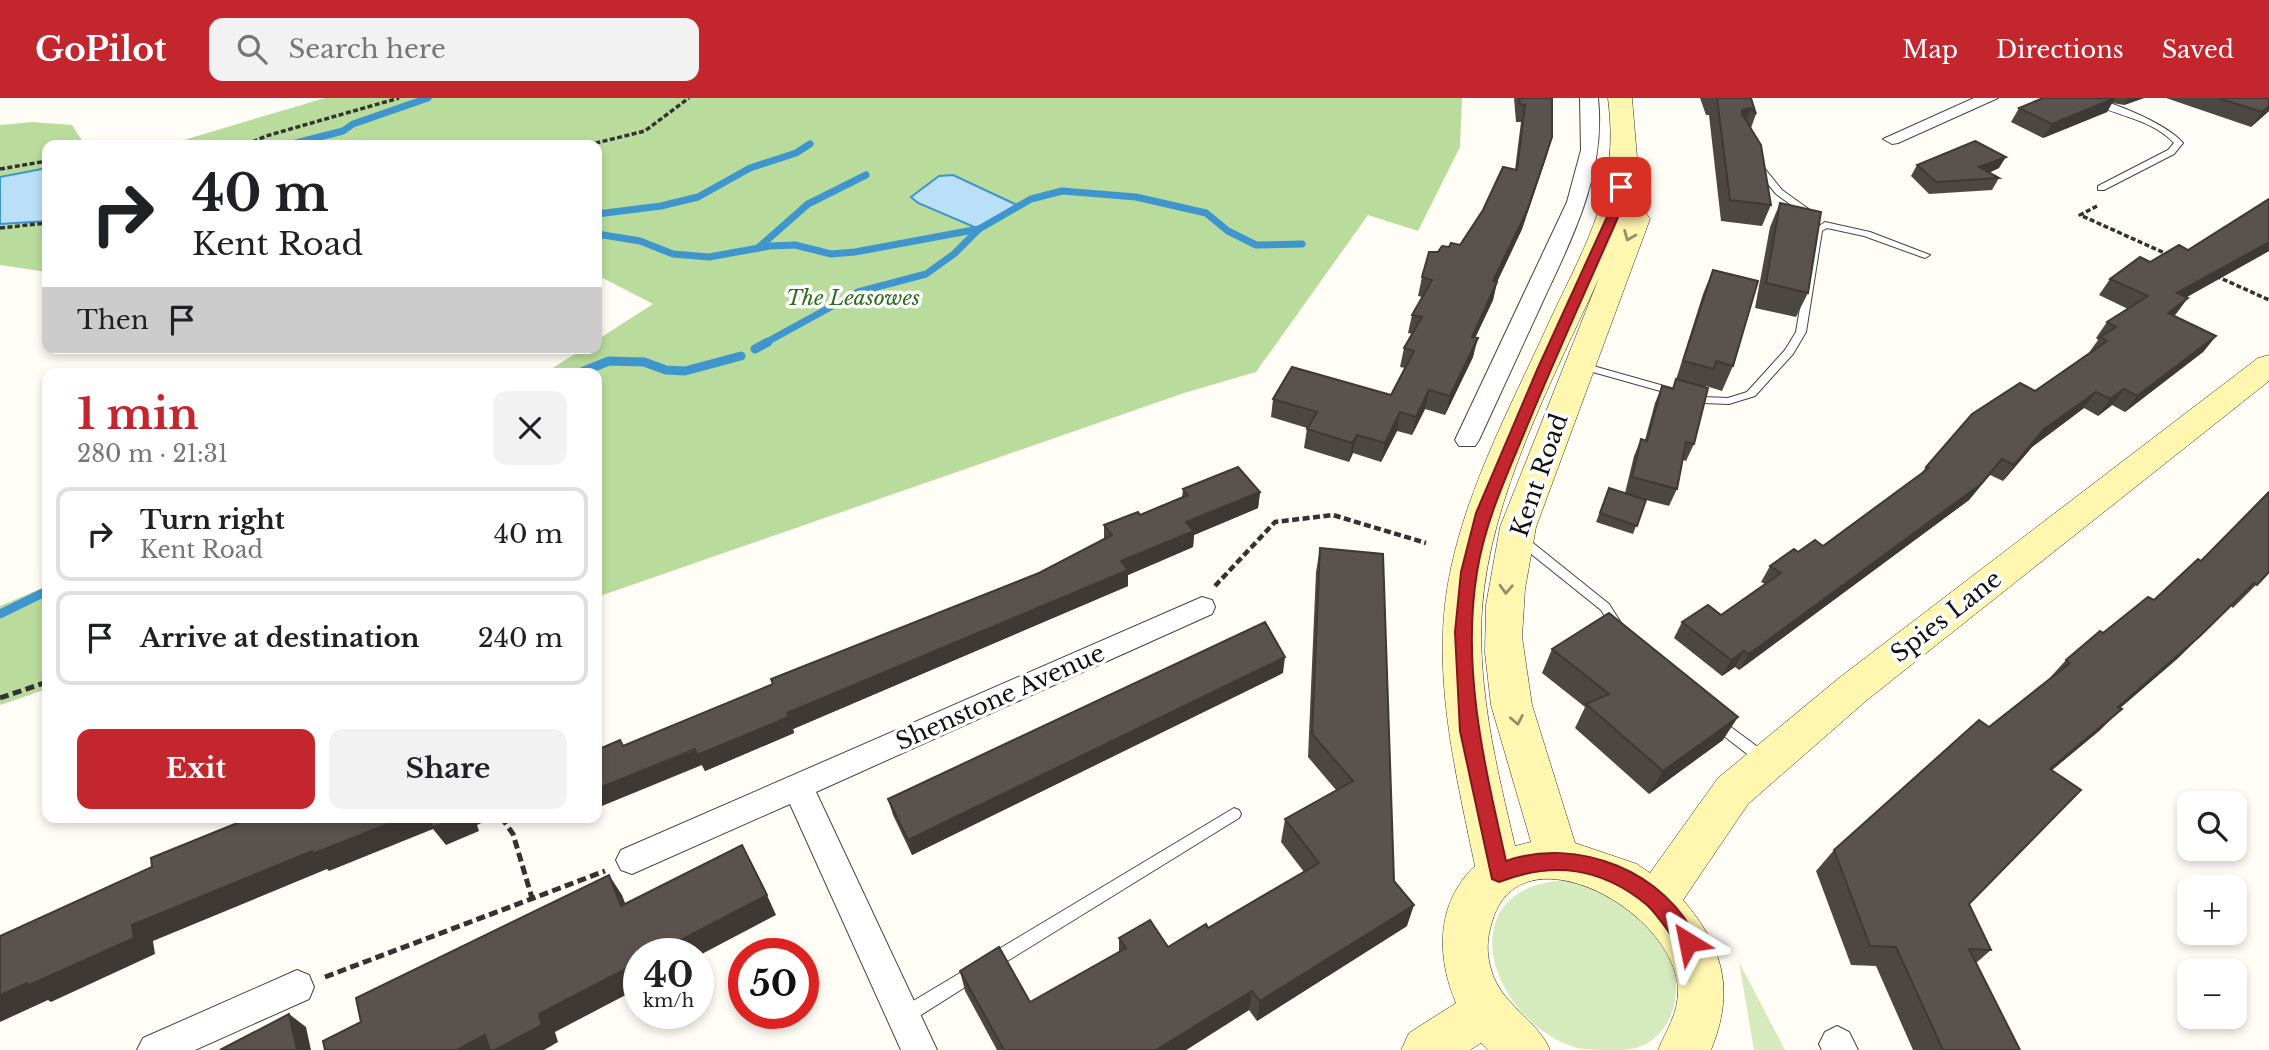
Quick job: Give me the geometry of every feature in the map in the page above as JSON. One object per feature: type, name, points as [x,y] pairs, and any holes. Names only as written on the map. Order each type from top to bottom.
[{"type":"main road","name":"Kent Road","points":[[1499,873],[1469,731],[1464,632],[1469,572],[1483,513],[1543,370],[1617,206],[1625,167],[1625,125],[1620,98]]},
{"type":"main road","name":"Kent Road","points":[[1558,859],[1520,735],[1504,653],[1506,579],[1516,536],[1641,208],[1648,173],[1649,140],[1644,98]]},
{"type":"main road","name":"Spies Lane","points":[[1656,901],[1733,791],[1853,689],[2269,365]]},
{"type":"main road","points":[[1525,1050],[1505,1033],[1487,1011],[1469,976],[1464,956],[1465,930],[1476,898],[1499,873],[1526,863],[1558,859],[1586,863],[1610,871],[1656,901],[1682,931],[1700,973],[1699,1017],[1683,1050]]},
{"type":"main road","points":[[1426,1050],[1487,1011]]},
{"type":"street","points":[[1467,440],[1576,205],[1594,121],[1589,98]]},
{"type":"street","points":[[1892,139],[1989,98]]},
{"type":"street","points":[[1594,121],[1625,125]]},
{"type":"street","name":"Shenstone Avenue","points":[[632,860],[1202,607]]},
{"type":"street","points":[[798,787],[919,1050]]},
{"type":"street","points":[[155,1050],[297,987]]},
{"type":"lane","points":[[2087,98],[2161,130],[2175,137],[2179,143],[2171,152],[2101,188]]},
{"type":"lane","points":[[1751,153],[1762,173],[1779,192],[1825,225],[1867,234],[1925,256]]},
{"type":"lane","points":[[1579,365],[1703,400],[1729,401],[1751,394],[1789,352],[1801,332],[1818,230],[1825,225]]},
{"type":"lane","points":[[1516,536],[1605,607],[1623,635]]},
{"type":"lane","points":[[1704,713],[1767,762]]},
{"type":"lane","points":[[903,1016],[1234,814]]},
{"type":"path","points":[[257,140],[399,98]]},
{"type":"path","points":[[602,142],[645,131],[689,98]]},
{"type":"path","points":[[0,169],[42,161]]},
{"type":"path","points":[[2104,203],[2080,215],[2181,260]]},
{"type":"path","points":[[0,228],[42,224]]},
{"type":"path","points":[[2206,272],[2269,300]]},
{"type":"path","points":[[1202,607],[1216,585],[1275,522],[1333,515],[1426,543]]},
{"type":"path","points":[[0,698],[42,684]]},
{"type":"path","points":[[505,823],[513,834],[532,898]]},
{"type":"path","points":[[297,987],[632,860]]},
{"type":"green space","name":"The Leasowes","points":[[325,98],[1462,98],[1460,147],[1418,231],[1368,215],[1256,372],[1184,393],[602,595],[602,368],[553,368],[575,354],[602,354],[602,337],[653,304],[602,278],[602,140],[184,140]],"holes":[[[953,175],[1016,205],[979,228],[918,203],[911,197],[939,176]]]},
{"type":"green space","points":[[32,122],[72,125],[82,140],[42,140],[42,169],[0,177],[0,125]]},
{"type":"green space","points":[[42,221],[42,271],[0,265],[0,224]]},
{"type":"green space","points":[[42,588],[42,691],[0,705],[0,606]]},
{"type":"green space","points":[[1568,880],[1600,887],[1616,894],[1667,943],[1676,981],[1673,1009],[1659,1033],[1636,1048],[1577,1048],[1546,1033],[1521,1011],[1503,984],[1493,956],[1494,928],[1505,905],[1530,888]]},
{"type":"green space","points":[[1739,962],[1785,1050],[1754,1050]]},
{"type":"water","points":[[42,169],[42,221],[0,224],[0,177]]},
{"type":"water","points":[[953,175],[1017,205],[979,229],[918,203],[911,197],[939,176]]},
{"type":"building","points":[[1519,98],[1552,98],[1552,137],[1527,211],[1493,281],[1497,282],[1472,337],[1478,338],[1450,396],[1429,390],[1416,417],[1400,412],[1385,443],[1357,435],[1352,443],[1307,429],[1317,412],[1273,399],[1292,367],[1391,395],[1414,351],[1404,348],[1422,317],[1412,315],[1432,280],[1422,277],[1429,252],[1438,252],[1442,246],[1449,247],[1451,243],[1460,245],[1483,210],[1503,167],[1517,170],[1525,105],[1520,104]]},
{"type":"building","points":[[1717,98],[1751,98],[1756,114],[1751,108],[1742,110],[1742,114],[1761,145],[1771,205],[1730,200]]},
{"type":"building","points":[[2043,98],[2115,98],[2052,124],[2019,108]]},
{"type":"building","points":[[2218,98],[2269,98],[2269,106],[2262,112]]},
{"type":"building","points":[[1975,141],[2006,157],[1979,167],[1999,178],[1936,182],[1917,165]]},
{"type":"building","points":[[2269,199],[2269,242],[2177,293],[2188,298],[2168,313],[2216,336],[2137,396],[2124,389],[2110,399],[2096,392],[2043,430],[2014,465],[2002,459],[1981,484],[1749,654],[1744,651],[1731,660],[1682,622],[1708,605],[1721,615],[1781,573],[1770,566],[1794,549],[1798,552],[1815,540],[1823,546],[1929,468],[1926,467],[1972,414],[2020,383],[2035,391],[2107,341],[2100,337],[2116,327],[2107,322],[2148,296],[2110,279],[2140,257],[2150,262],[2179,245],[2188,250]]},
{"type":"building","points":[[1780,203],[1821,212],[1808,293],[1766,283]]},
{"type":"building","points":[[1713,270],[1758,281],[1733,366],[1716,361],[1714,369],[1683,361]]},
{"type":"building","points":[[1676,379],[1708,388],[1694,444],[1686,442],[1677,489],[1632,477],[1641,439],[1647,441],[1662,386],[1673,389]]},
{"type":"building","points":[[1238,467],[1260,492],[1186,522],[1194,531],[1121,561],[1128,570],[787,713],[789,717],[697,755],[695,749],[602,787],[602,748],[620,740],[623,746],[773,684],[771,679],[1039,573],[1112,535],[1104,525],[1138,512],[1140,515],[1188,495],[1183,489]]},
{"type":"building","points":[[1609,488],[1646,500],[1637,526],[1600,513]]},
{"type":"building","points":[[2269,492],[2269,572],[2118,707],[2122,709],[2050,769],[2081,790],[1969,904],[1991,950],[1969,949],[2020,1050],[1943,1050],[1896,947],[1870,946],[1834,850],[1979,720],[1989,727],[2070,663],[2066,660],[2100,631],[2103,633],[2148,597],[2154,600],[2198,559],[2201,561]]},
{"type":"building","points":[[1320,548],[1383,554],[1394,881],[1414,905],[1260,1001],[1252,991],[1156,1050],[1004,1050],[960,971],[999,947],[1030,1002],[1126,948],[1119,938],[1150,920],[1168,947],[1206,924],[1208,928],[1319,863],[1285,819],[1353,781],[1312,734]]},
{"type":"building","points":[[1609,613],[1738,717],[1663,771],[1586,704],[1609,694],[1552,649]]},
{"type":"building","points":[[1265,622],[1285,657],[908,840],[888,799]]},
{"type":"building","points":[[237,823],[391,823],[312,854],[312,851],[132,925],[134,938],[27,986],[27,983],[0,995],[0,936],[152,867],[151,858]]},
{"type":"building","points":[[431,823],[444,823],[432,828]]},
{"type":"building","points":[[742,845],[767,895],[685,938],[623,938],[623,970],[539,1014],[542,1025],[495,1050],[490,1050],[485,1035],[457,1050],[325,1050],[323,1041],[361,1022],[356,998],[609,875],[621,906]]},
{"type":"building","points":[[289,1014],[297,1050],[220,1050]]},
{"type":"waterway","points":[[308,140],[343,131],[353,124],[428,98]]},
{"type":"waterway","points":[[602,213],[661,206],[698,197],[750,168],[796,153],[810,144]]},
{"type":"waterway","points":[[758,248],[808,204],[866,175]]},
{"type":"waterway","points":[[979,229],[1031,199],[1062,191],[1136,197],[1206,213],[1228,231],[1256,245],[1302,244]]},
{"type":"waterway","points":[[602,235],[640,241],[673,254],[709,257],[770,246],[795,245],[831,254],[855,252],[979,229]]},
{"type":"waterway","points":[[765,343],[858,292],[926,274],[954,254],[979,229]]},
{"type":"waterway","points":[[755,349],[768,342]]},
{"type":"waterway","points":[[592,368],[609,361],[644,362],[666,370],[685,371],[741,356]]},
{"type":"waterway","points":[[0,614],[42,593]]},
{"type":"route","points":[[1621,187],[1617,206],[1543,370],[1483,513],[1469,572],[1464,632],[1469,731],[1499,873],[1547,859],[1601,867],[1632,883],[1656,901],[1674,920],[1688,942]]}]
